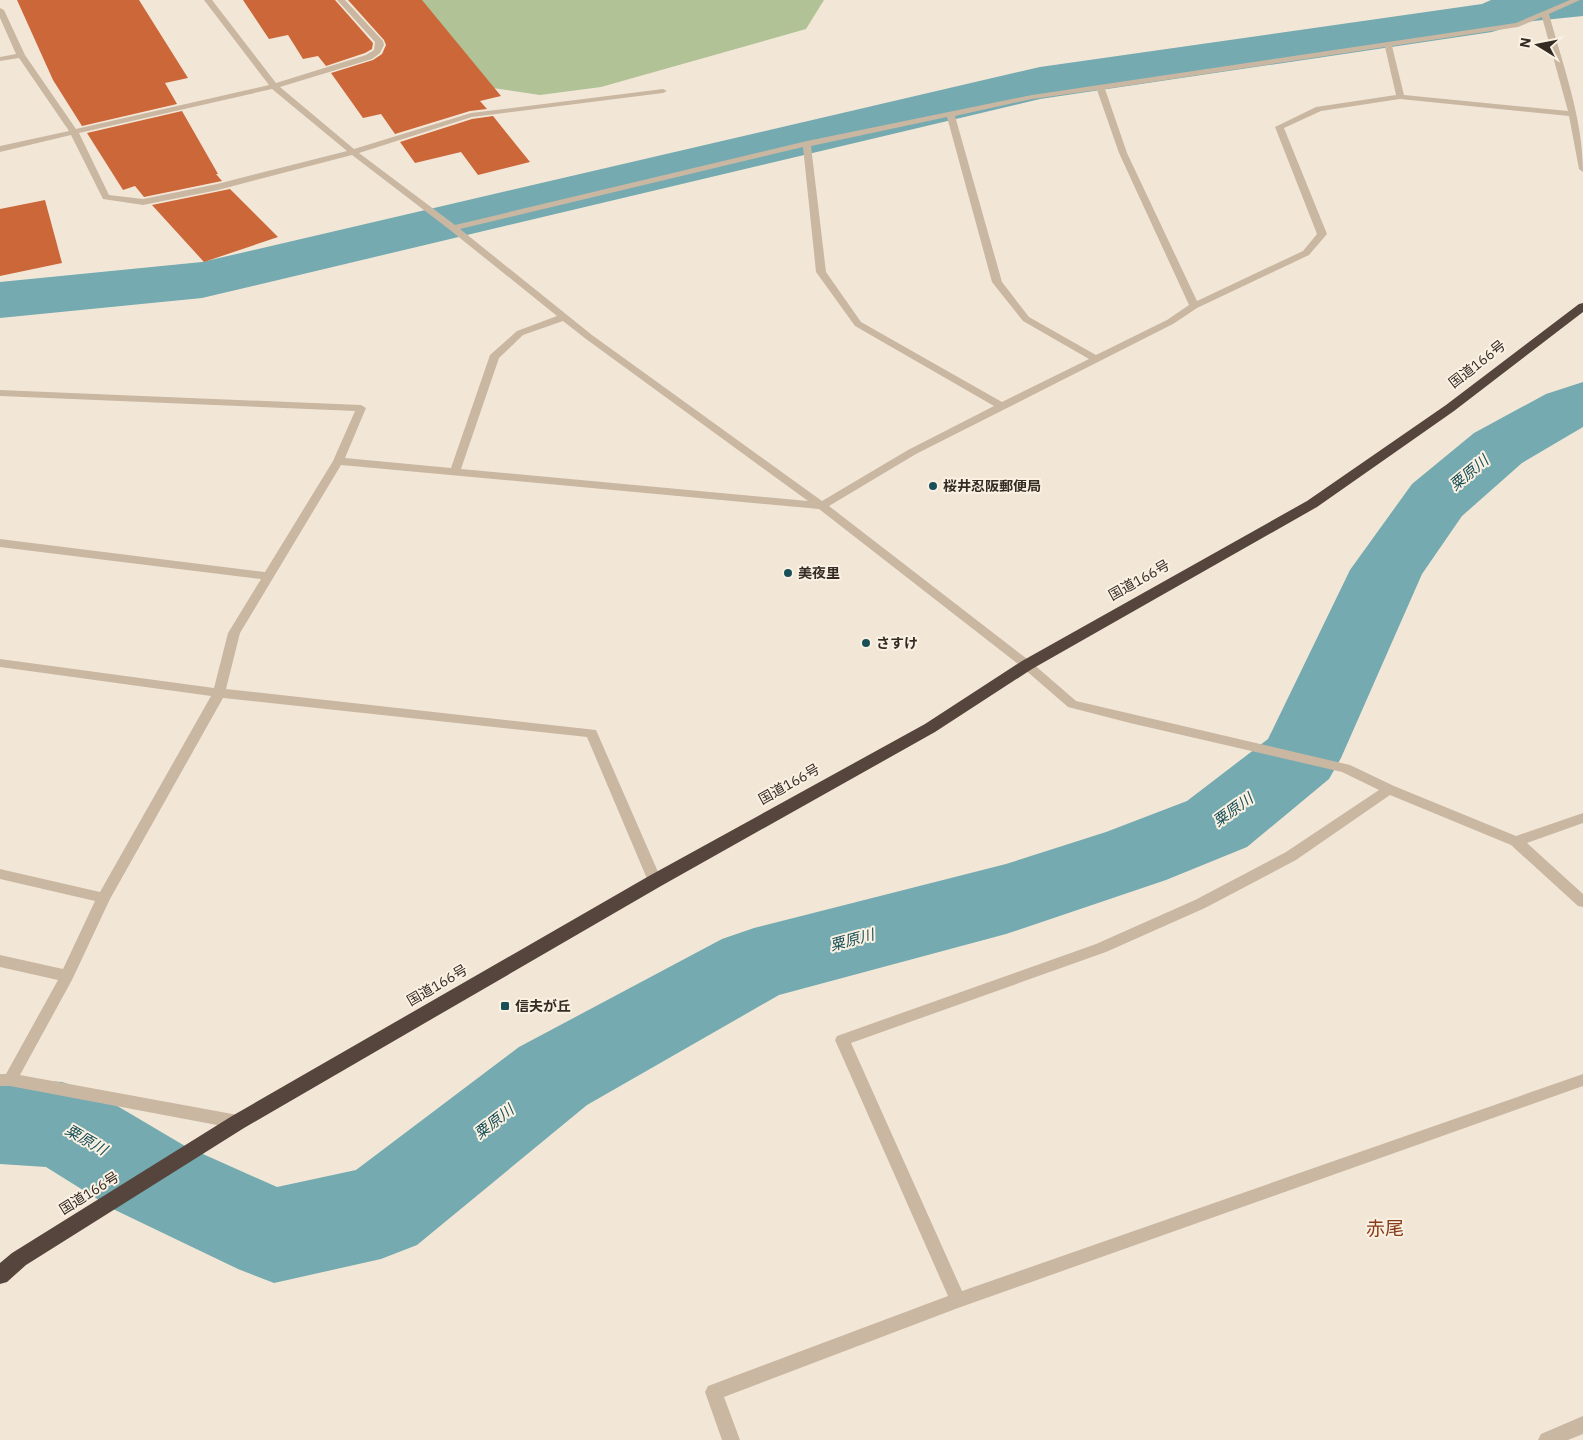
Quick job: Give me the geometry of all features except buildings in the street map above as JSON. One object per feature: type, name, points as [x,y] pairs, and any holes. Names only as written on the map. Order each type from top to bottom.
[{"type":"highway","name":"国道166号","points":[[0,1274],[19,1259],[238,1122],[655,881],[930,728],[1027,664],[1312,504],[1450,408],[1583,306]]},
{"type":"street","points":[[208,0],[274,86],[353,152],[453,228],[564,317],[822,506],[1027,664],[1072,704],[1228,742],[1346,768],[1389,789],[1516,841],[1583,902]]},
{"type":"street","points":[[0,149],[274,86],[369,56],[377,51],[380,45],[378,41],[341,0]]},
{"type":"street","points":[[453,228],[807,144],[1032,97],[1518,25],[1576,0]]},
{"type":"street","points":[[0,10],[22,55],[74,132],[106,197],[143,202],[218,187],[353,152],[471,114],[663,92]]},
{"type":"street","points":[[1545,13],[1572,114],[1583,169]]},
{"type":"street","points":[[1388,44],[1400,98]]},
{"type":"street","points":[[0,59],[22,55]]},
{"type":"street","points":[[1100,86],[1123,153],[1194,306]]},
{"type":"street","points":[[338,461],[822,506],[912,452],[1170,322],[1194,306],[1306,253],[1322,234],[1279,127],[1318,109],[1400,98],[1572,114]]},
{"type":"street","points":[[950,114],[997,282],[1026,319],[1096,359]]},
{"type":"street","points":[[807,144],[821,272],[858,324],[1001,406]]},
{"type":"street","points":[[455,471],[494,357],[520,333],[564,317]]},
{"type":"street","points":[[0,393],[361,408],[338,461],[234,633],[219,693],[104,898],[67,976],[5,1080],[238,1122]]},
{"type":"street","points":[[0,543],[270,576]]},
{"type":"street","points":[[0,662],[219,693],[592,733],[655,881]]},
{"type":"street","points":[[958,1300],[842,1040],[1101,948],[1200,904],[1291,856],[1389,789]]},
{"type":"street","points":[[1516,841],[1583,818]]},
{"type":"street","points":[[0,874],[104,898]]},
{"type":"street","points":[[0,961],[67,976]]},
{"type":"street","points":[[731,1440],[714,1392],[958,1300],[1583,1080]]},
{"type":"street","points":[[1547,1440],[1583,1425]]},
{"type":"green space","points":[[383,0],[824,0],[806,29],[601,87],[540,95],[438,80]]},
{"type":"waterway","points":[[0,300],[202,280],[1040,83],[1492,17],[1514,8],[1583,2]]},
{"type":"waterway","name":"粟原川","points":[[0,1121],[62,1125],[150,1178],[274,1235],[381,1212],[553,1076],[754,965],[1006,899],[1136,856],[1217,824],[1300,758],[1387,570],[1437,500],[1498,448],[1583,402]]},
{"type":"place","name":"桜井忍阪郵便局","points":[[933,486]]},
{"type":"place","name":"美夜里","points":[[788,573]]},
{"type":"place","name":"さすけ","points":[[866,643]]},
{"type":"place","name":"信夫が丘","points":[[505,1006]]},
{"type":"district","name":"赤尾","points":[[1385,1228]]}]
